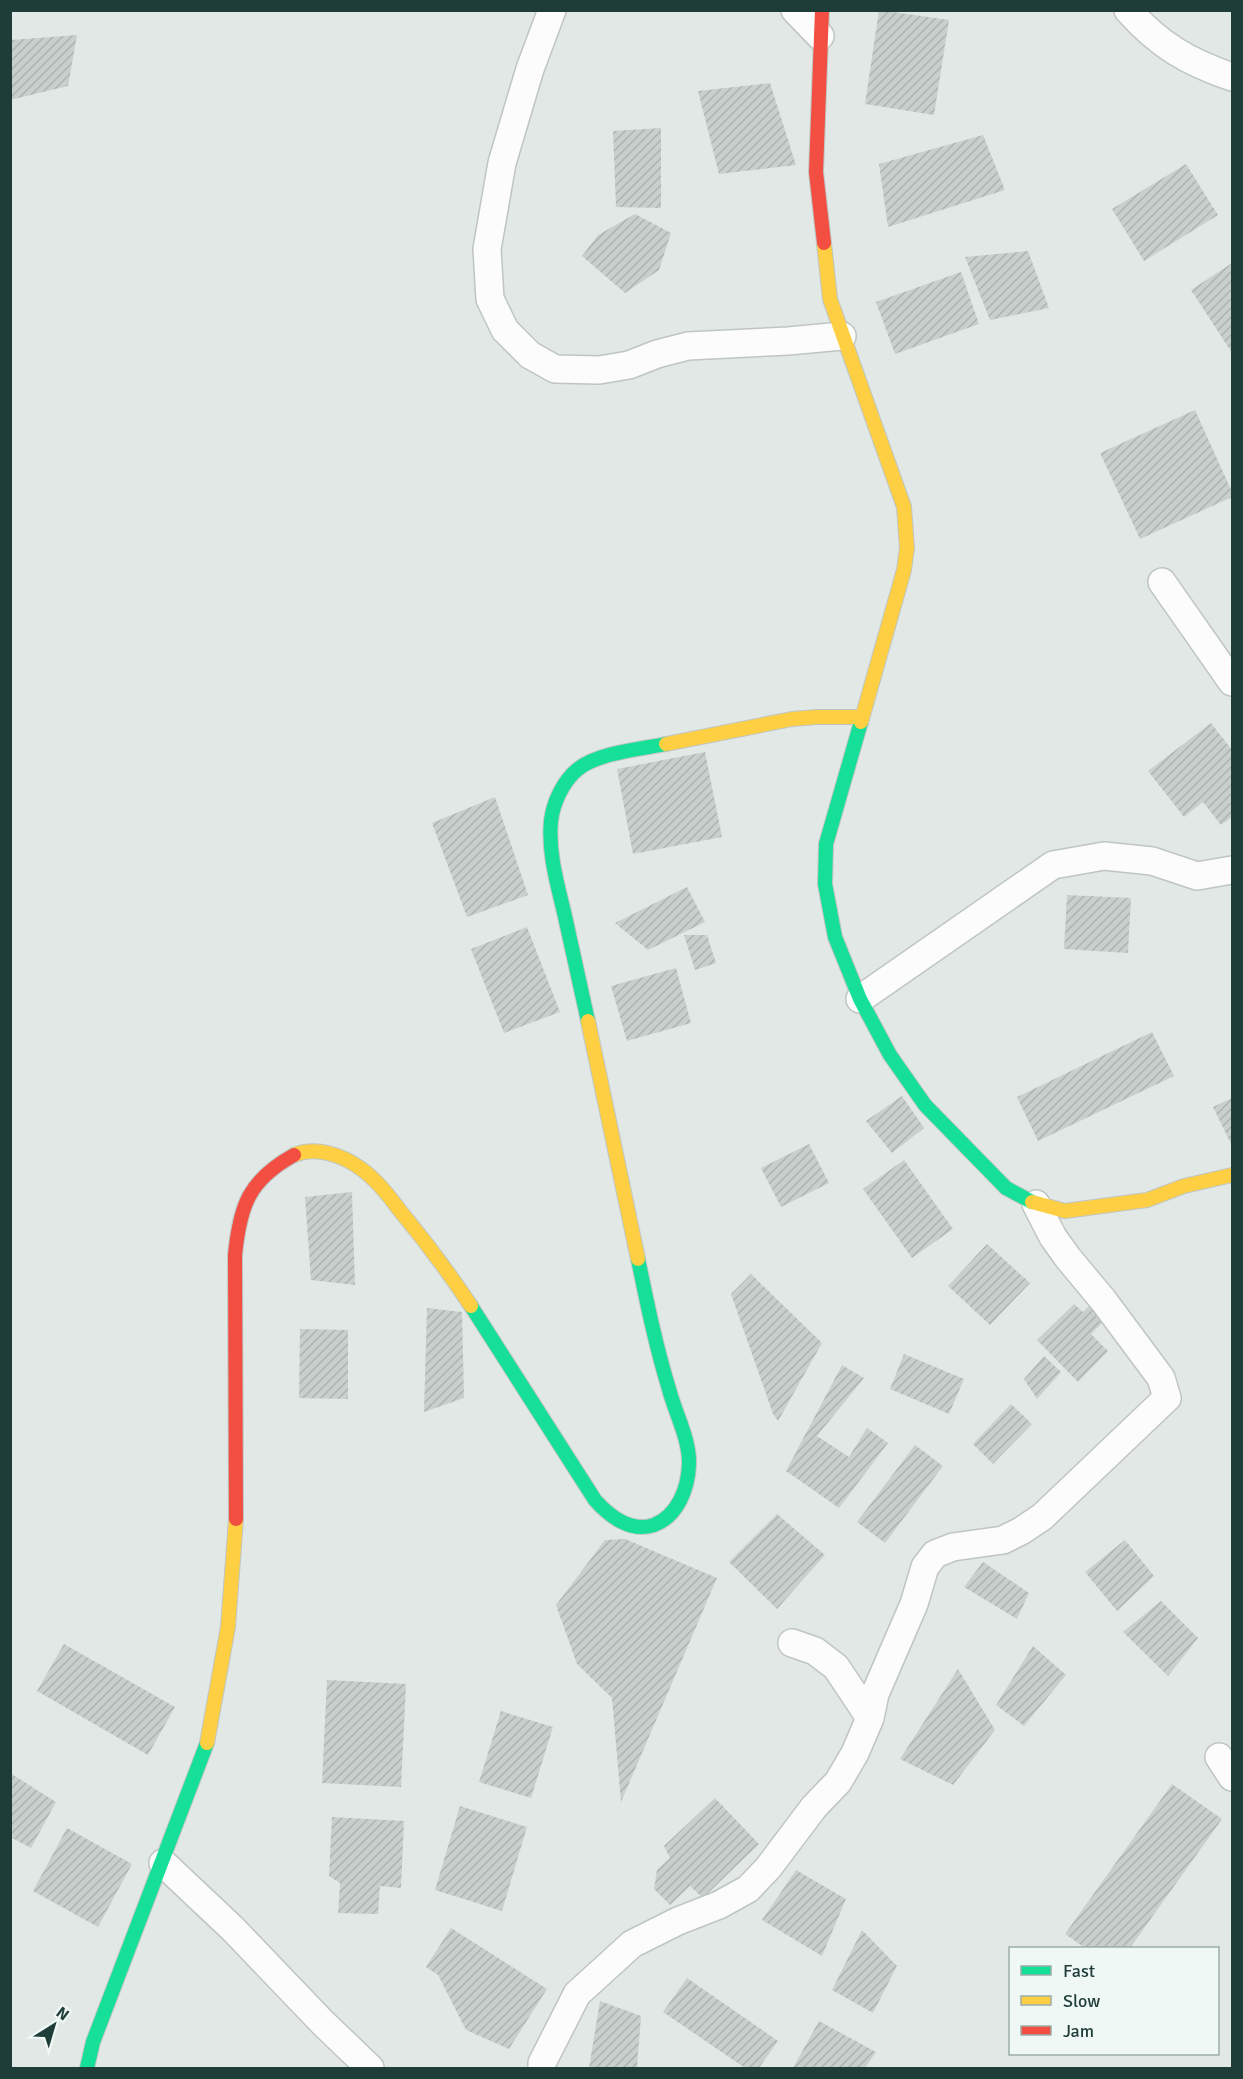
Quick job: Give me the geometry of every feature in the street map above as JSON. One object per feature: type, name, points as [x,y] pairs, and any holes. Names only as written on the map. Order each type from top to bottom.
[{"type":"street","points":[[552,10],[530,69],[502,163],[487,249],[490,299],[505,330],[530,355],[555,369],[599,370],[629,364],[688,346],[842,336]]},
{"type":"street","points":[[795,10],[821,23],[816,172],[830,298],[904,507],[907,530],[904,570],[826,844],[825,884],[835,937],[860,999],[890,1055],[925,1105],[1005,1188],[1036,1204],[1065,1211],[1147,1200],[1184,1186],[1233,1175]]},
{"type":"street","points":[[1128,10],[1158,40],[1201,67],[1233,77]]},
{"type":"street","points":[[1162,582],[1233,682]]},
{"type":"street","points":[[87,2068],[93,2042],[207,1745],[228,1627],[236,1532],[235,1256],[238,1225],[246,1200],[260,1176],[300,1152],[329,1153],[351,1162],[374,1178],[430,1247],[474,1311],[590,1493],[611,1516],[632,1527],[658,1525],[671,1516],[681,1501],[688,1477],[689,1460],[664,1374],[555,873],[549,836],[551,816],[557,798],[578,768],[596,760],[648,747],[802,718],[862,717]]},
{"type":"street","points":[[860,999],[1053,865],[1104,856],[1152,861],[1197,876],[1233,870]]},
{"type":"street","points":[[542,2068],[542,2063],[577,1994],[632,1944],[678,1921],[719,1905],[748,1889],[768,1868],[814,1807],[838,1782],[855,1753],[870,1718],[875,1694],[914,1604],[925,1567],[935,1554],[953,1547],[1003,1540],[1042,1517],[1167,1398],[1161,1378],[1103,1300],[1068,1258],[1053,1237],[1036,1204]]},
{"type":"street","points":[[792,1643],[815,1651],[836,1667],[870,1718]]},
{"type":"street","points":[[163,1863],[232,1929],[322,2023],[370,2068]]},
{"type":"building","points":[[879,10],[949,20],[934,115],[865,104]]},
{"type":"building","points":[[77,35],[68,86],[10,100],[10,40]]},
{"type":"building","points":[[770,83],[796,165],[719,174],[698,91]]},
{"type":"building","points":[[661,128],[661,208],[616,207],[613,131]]},
{"type":"building","points":[[983,135],[1005,190],[888,227],[879,164]]},
{"type":"building","points":[[1186,164],[1218,215],[1144,261],[1112,209]]},
{"type":"building","points":[[635,214],[671,233],[659,270],[625,293],[582,256],[598,235]]},
{"type":"building","points":[[1028,251],[1049,308],[990,320],[965,257]]},
{"type":"building","points":[[1232,263],[1232,353],[1191,290]]},
{"type":"building","points":[[961,272],[979,324],[895,354],[876,302]]},
{"type":"building","points":[[1195,410],[1232,492],[1232,497],[1140,539],[1100,453]]},
{"type":"building","points":[[1211,723],[1232,750],[1232,817],[1221,825],[1203,802],[1184,817],[1148,771]]},
{"type":"building","points":[[705,752],[722,837],[633,854],[617,769]]},
{"type":"building","points":[[495,797],[528,895],[467,917],[432,823]]},
{"type":"building","points":[[687,887],[705,922],[648,950],[615,923]]},
{"type":"building","points":[[1067,895],[1131,898],[1128,953],[1064,949]]},
{"type":"building","points":[[527,927],[560,1012],[504,1033],[471,949]]},
{"type":"building","points":[[684,935],[707,935],[716,963],[695,970]]},
{"type":"building","points":[[676,968],[691,1023],[627,1041],[611,986]]},
{"type":"building","points":[[1152,1032],[1174,1076],[1038,1141],[1017,1097]]},
{"type":"building","points":[[902,1096],[924,1128],[892,1153],[866,1121]]},
{"type":"building","points":[[1232,1098],[1232,1146],[1213,1107]]},
{"type":"building","points":[[809,1144],[829,1183],[781,1207],[761,1168]]},
{"type":"building","points":[[904,1160],[953,1229],[912,1258],[863,1189]]},
{"type":"building","points":[[352,1192],[355,1285],[311,1280],[305,1197]]},
{"type":"building","points":[[987,1244],[1030,1283],[990,1325],[948,1286]]},
{"type":"building","points":[[751,1274],[822,1343],[778,1421],[773,1414],[731,1294]]},
{"type":"building","points":[[1093,1302],[1108,1317],[1091,1334],[1108,1351],[1078,1382],[1037,1340],[1074,1304],[1083,1312]]},
{"type":"building","points":[[427,1308],[462,1312],[464,1398],[424,1412]]},
{"type":"building","points":[[300,1329],[348,1330],[348,1399],[299,1398]]},
{"type":"building","points":[[904,1354],[964,1379],[949,1414],[890,1389]]},
{"type":"building","points":[[1044,1356],[1061,1372],[1037,1399],[1024,1379]]},
{"type":"building","points":[[842,1365],[864,1378],[817,1436],[849,1457],[867,1428],[888,1443],[839,1508],[786,1471]]},
{"type":"building","points":[[1011,1404],[1032,1424],[993,1464],[973,1444]]},
{"type":"building","points":[[915,1445],[943,1466],[885,1543],[857,1522]]},
{"type":"building","points":[[777,1514],[825,1555],[777,1609],[729,1562]]},
{"type":"building","points":[[625,1539],[717,1578],[621,1802],[612,1698],[577,1664],[556,1605],[605,1540]]},
{"type":"building","points":[[1125,1540],[1154,1576],[1117,1611],[1085,1572]]},
{"type":"building","points":[[983,1562],[1029,1593],[1017,1619],[964,1587]]},
{"type":"building","points":[[1161,1601],[1198,1638],[1168,1676],[1123,1632]]},
{"type":"building","points":[[64,1644],[175,1707],[148,1755],[37,1691]]},
{"type":"building","points":[[1033,1646],[1066,1675],[1024,1726],[996,1705]]},
{"type":"building","points":[[958,1669],[995,1730],[953,1785],[900,1759]]},
{"type":"building","points":[[327,1680],[406,1684],[401,1787],[322,1783]]},
{"type":"building","points":[[501,1711],[553,1727],[531,1798],[479,1782]]},
{"type":"building","points":[[10,1773],[56,1802],[31,1848],[10,1837]]},
{"type":"building","points":[[1172,1784],[1222,1819],[1131,1947],[1084,1947],[1065,1934]]},
{"type":"building","points":[[715,1798],[759,1844],[703,1898],[690,1886],[670,1905],[654,1889],[657,1870],[670,1858],[664,1846]]},
{"type":"building","points":[[460,1806],[527,1827],[502,1911],[435,1890]]},
{"type":"building","points":[[332,1817],[404,1821],[401,1888],[380,1886],[378,1914],[338,1913],[340,1883],[329,1876]]},
{"type":"building","points":[[67,1828],[132,1864],[98,1927],[33,1891]]},
{"type":"building","points":[[796,1870],[846,1899],[822,1956],[762,1920]]},
{"type":"building","points":[[451,1928],[547,1989],[509,2049],[466,2030],[438,1975],[426,1967]]},
{"type":"building","points":[[862,1930],[897,1966],[873,2013],[832,1990]]},
{"type":"building","points":[[687,1978],[778,2041],[759,2068],[745,2068],[663,2012]]},
{"type":"building","points":[[600,2001],[641,2016],[637,2068],[589,2068]]},
{"type":"building","points":[[819,2021],[876,2052],[865,2068],[793,2068]]},
{"type":"traffic: fast","points":[[861,722],[826,844],[825,884],[835,937],[860,999],[890,1055],[925,1105],[1006,1188],[1032,1202]]},
{"type":"traffic: fast","points":[[588,1021],[554,867],[550,833],[554,807],[568,780],[586,764],[620,752],[666,744]]},
{"type":"traffic: fast","points":[[471,1306],[595,1500],[621,1522],[637,1527],[654,1525],[669,1515],[680,1500],[686,1483],[689,1455],[660,1357],[638,1259]]},
{"type":"traffic: fast","points":[[87,2068],[93,2042],[207,1743]]},
{"type":"traffic: slow","points":[[824,243],[830,299],[904,507],[907,548],[904,570],[861,722]]},
{"type":"traffic: slow","points":[[666,744],[792,719],[862,717]]},
{"type":"traffic: slow","points":[[588,1021],[638,1259]]},
{"type":"traffic: slow","points":[[294,1155],[311,1151],[328,1153],[353,1163],[366,1173],[382,1188],[471,1306]]},
{"type":"traffic: slow","points":[[1032,1202],[1065,1211],[1147,1200],[1184,1186],[1232,1175]]},
{"type":"traffic: slow","points":[[207,1743],[228,1627],[236,1519]]},
{"type":"traffic: jam","points":[[822,10],[816,172],[824,243]]},
{"type":"traffic: jam","points":[[236,1519],[235,1255],[237,1237],[244,1208],[257,1184],[266,1174],[294,1155]]}]
